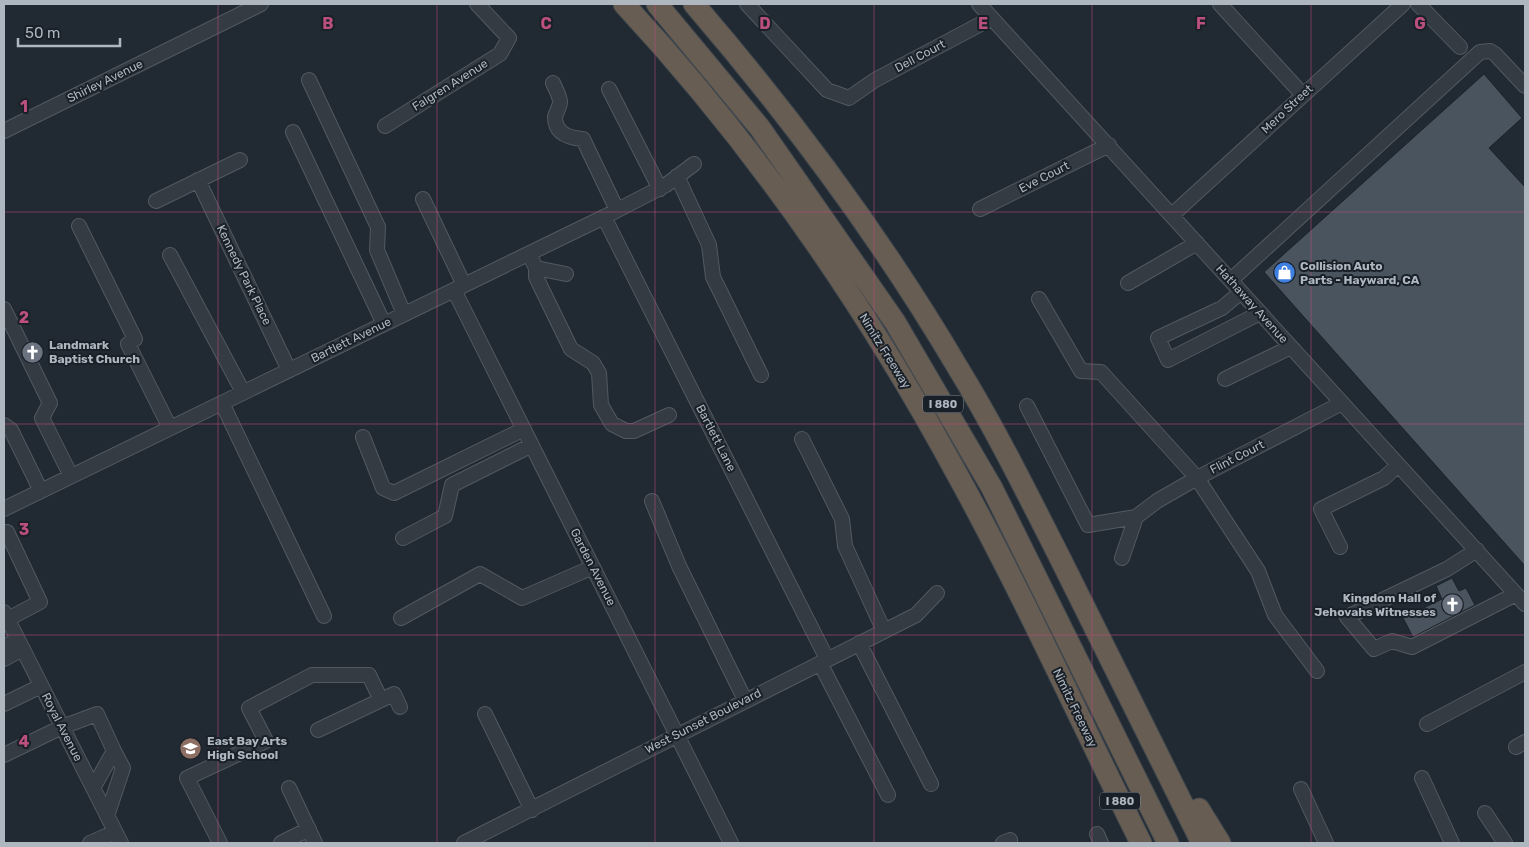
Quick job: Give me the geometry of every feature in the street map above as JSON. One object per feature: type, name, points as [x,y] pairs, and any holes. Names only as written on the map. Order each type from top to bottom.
[{"type":"highway","name":"Nimitz Freeway","points":[[624,4],[701,93],[757,163],[860,311],[899,374],[956,472],[1002,558],[1141,843]]},
{"type":"highway","name":"I 880","points":[[657,4],[760,128],[895,322],[992,488],[1168,843]]},
{"type":"highway","name":"I 880","points":[[694,4],[801,135],[907,284],[959,369],[1002,446],[1120,676],[1202,843]]},
{"type":"highway","points":[[1120,676],[1220,843]]},
{"type":"street","name":"Shirley Avenue","points":[[4,131],[261,4]]},
{"type":"street","name":"Falgren Avenue","points":[[385,126],[500,54],[509,38],[477,4]]},
{"type":"street","name":"Dell Court","points":[[747,4],[827,90],[849,98],[874,80],[992,18]]},
{"type":"street","name":"Hathaway Avenue","points":[[979,4],[1521,599]]},
{"type":"street","points":[[1220,4],[1303,95]]},
{"type":"street","name":"Mero Street","points":[[1172,215],[1402,4]]},
{"type":"street","points":[[1418,4],[1460,47]]},
{"type":"street","points":[[1231,280],[1480,52],[1490,51],[1495,54],[1525,86]]},
{"type":"street","points":[[309,80],[378,227],[377,250],[404,314]]},
{"type":"street","points":[[553,83],[560,102],[555,118],[562,134],[569,138],[583,139],[617,210]]},
{"type":"street","points":[[609,89],[660,189]]},
{"type":"street","points":[[293,132],[384,324]]},
{"type":"street","name":"Eve Court","points":[[980,209],[1109,145]]},
{"type":"street","points":[[156,201],[240,160]]},
{"type":"street","name":"Bartlett Avenue","points":[[4,509],[660,189],[694,164]]},
{"type":"street","points":[[677,176],[709,245],[713,277],[761,375]]},
{"type":"street","name":"Kennedy Park Place","points":[[198,180],[289,370]]},
{"type":"street","name":"Garden Avenue","points":[[423,199],[459,288],[524,429],[731,843]]},
{"type":"street","name":"Bartlett Lane","points":[[604,217],[824,661],[888,796]]},
{"type":"street","points":[[79,226],[135,340],[128,344],[170,428]]},
{"type":"street","points":[[1128,283],[1197,243]]},
{"type":"street","points":[[170,254],[243,392]]},
{"type":"street","points":[[529,254],[536,268],[536,277],[571,349],[593,363],[599,373],[601,405],[612,424],[634,431],[669,416]]},
{"type":"street","points":[[536,268],[566,274]]},
{"type":"street","points":[[1241,292],[1222,308],[1158,338],[1168,360],[1260,312]]},
{"type":"street","points":[[1039,299],[1081,371],[1101,372],[1197,478],[1258,571],[1275,615],[1317,671]]},
{"type":"street","points":[[4,309],[50,403],[42,418],[71,476]]},
{"type":"street","points":[[1225,379],[1291,347]]},
{"type":"street","points":[[222,403],[324,616]]},
{"type":"street","name":"Flint Court","points":[[1136,517],[1157,501],[1197,478],[1342,403]]},
{"type":"street","points":[[1027,406],[1088,525],[1136,517],[1122,558]]},
{"type":"street","points":[[4,425],[11,430],[41,491]]},
{"type":"street","points":[[363,437],[382,488],[394,493],[524,429]]},
{"type":"street","points":[[802,439],[842,519],[845,546],[884,631]]},
{"type":"street","points":[[402,538],[445,516],[452,485],[532,445]]},
{"type":"street","points":[[1340,547],[1321,509],[1384,478],[1398,464]]},
{"type":"street","points":[[652,502],[679,566],[745,700]]},
{"type":"street","points":[[6,615],[40,602],[7,532]]},
{"type":"street","points":[[1477,550],[1448,569],[1347,618],[1374,649],[1392,641],[1412,647],[1521,599]]},
{"type":"street","points":[[400,618],[480,574],[522,598],[593,566]]},
{"type":"street","name":"West Sunset Boulevard","points":[[464,843],[532,810],[676,734],[916,615],[937,593]]},
{"type":"street","name":"Royal Avenue","points":[[6,615],[118,837]]},
{"type":"street","points":[[4,647],[20,644]]},
{"type":"street","points":[[4,659],[20,644]]},
{"type":"street","points":[[859,644],[931,784]]},
{"type":"street","points":[[1427,724],[1525,672]]},
{"type":"street","points":[[220,843],[187,778],[266,741],[249,708],[312,675],[369,675],[382,700]]},
{"type":"street","points":[[4,704],[41,686]]},
{"type":"street","points":[[318,730],[394,694],[400,707]]},
{"type":"street","points":[[4,755],[62,727],[97,714],[123,768],[107,816]]},
{"type":"street","points":[[485,714],[532,810]]},
{"type":"street","points":[[93,788],[114,751]]},
{"type":"street","points":[[1422,778],[1452,843]]},
{"type":"street","points":[[289,788],[316,843]]},
{"type":"street","points":[[1301,789],[1326,843]]},
{"type":"street","points":[[1485,813],[1505,843]]},
{"type":"street","points":[[281,843],[308,829]]},
{"type":"street","points":[[90,843],[118,837]]},
{"type":"building","points":[[1484,74],[1522,118],[1489,148],[1525,187],[1525,566],[1264,272]]},
{"type":"building","name":"Kingdom Hall of Jehovahs Witnesses","points":[[1452,578],[1459,591],[1466,588],[1475,605],[1413,637],[1403,618],[1442,599],[1436,586]]},
{"type":"place","name":"Collision Auto Parts - Hayward, CA","points":[[1284,273]]},
{"type":"place","name":"Landmark Baptist Church","points":[[33,352]]},
{"type":"place","name":"Kingdom Hall of Jehovahs Witnesses","points":[[1452,605]]},
{"type":"place","name":"East Bay Arts High School","points":[[191,748]]}]
